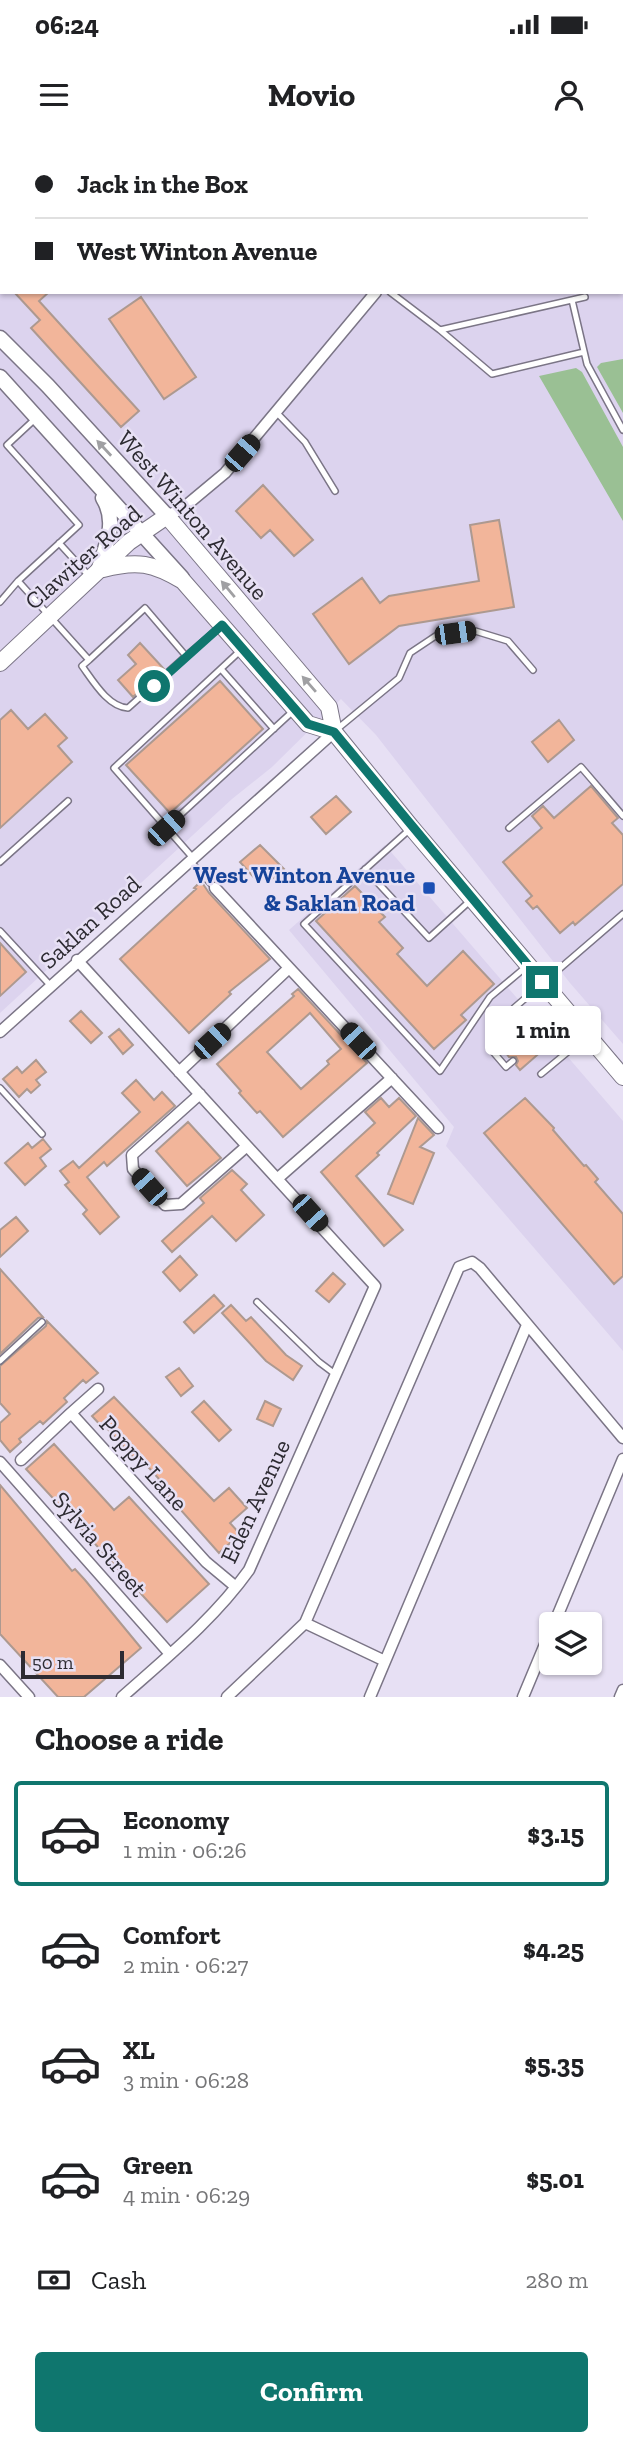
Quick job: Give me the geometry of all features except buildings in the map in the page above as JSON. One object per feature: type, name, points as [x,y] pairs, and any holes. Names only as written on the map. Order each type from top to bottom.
[{"type":"main road","name":"Clawiter Road","points":[[0,663],[141,532],[167,516]]},
{"type":"main road","name":"West Winton Avenue","points":[[167,516],[329,707],[334,732],[411,827],[623,1077]]},
{"type":"main road","points":[[94,574],[123,564],[146,564],[162,568],[183,581]]},
{"type":"main road","name":"West Winton Avenue","points":[[183,581],[308,724],[334,732]]},
{"type":"street","points":[[167,516],[183,508],[225,473],[374,294]]},
{"type":"street","name":"West Winton Avenue","points":[[0,338],[48,386],[167,516]]},
{"type":"street","name":"West Winton Avenue","points":[[0,377],[183,581]]},
{"type":"street","points":[[90,476],[110,509],[112,528],[94,574]]},
{"type":"street","name":"Saklan Road","points":[[0,1032],[334,732]]},
{"type":"street","points":[[215,887],[438,1128]]},
{"type":"street","points":[[78,960],[277,1179],[392,1078]]},
{"type":"street","points":[[179,1072],[289,968]]},
{"type":"street","points":[[200,1094],[132,1155],[133,1169],[165,1205],[181,1204],[247,1146]]},
{"type":"street","name":"Eden Avenue","points":[[122,1697],[210,1616],[249,1570],[374,1286],[277,1179]]},
{"type":"street","points":[[226,1697],[305,1623],[458,1267],[472,1262],[480,1268],[623,1438]]},
{"type":"street","points":[[370,1697],[527,1325]]},
{"type":"street","points":[[71,1413],[98,1389]]},
{"type":"street","name":"Poppy Lane","points":[[21,1460],[71,1413],[206,1562],[236,1587]]},
{"type":"street","points":[[559,1612],[623,1458]]},
{"type":"street","name":"Sylvia Street","points":[[0,1462],[170,1654]]},
{"type":"street","points":[[305,1623],[385,1661]]},
{"type":"street","points":[[523,1697],[539,1659]]},
{"type":"street","points":[[0,1665],[29,1697]]},
{"type":"street","points":[[620,1697],[623,1690]]},
{"type":"lane","points":[[393,294],[492,374],[584,352]]},
{"type":"lane","points":[[440,330],[585,297]]},
{"type":"lane","points":[[572,300],[587,364],[623,430]]},
{"type":"lane","points":[[276,413],[304,442],[335,491]]},
{"type":"lane","points":[[0,602],[18,580],[79,525],[7,445],[37,417]]},
{"type":"lane","points":[[59,543],[94,574]]},
{"type":"lane","points":[[18,580],[89,660]]},
{"type":"lane","points":[[186,656],[145,608],[82,666],[109,700],[120,708],[128,709],[222,625]]},
{"type":"lane","points":[[334,732],[399,678],[410,653],[437,635],[472,630],[508,641],[533,670]]},
{"type":"lane","points":[[215,887],[114,768],[243,649]]},
{"type":"lane","points":[[221,669],[274,729]]},
{"type":"lane","points":[[166,828],[295,709]]},
{"type":"lane","points":[[509,828],[581,767],[623,816]]},
{"type":"lane","points":[[0,862],[68,801]]},
{"type":"lane","points":[[411,827],[304,923],[440,1071],[490,997],[527,966]]},
{"type":"lane","points":[[365,869],[429,938],[472,899]]},
{"type":"lane","points":[[513,1061],[506,1068],[494,1053],[514,1008],[623,914]]},
{"type":"lane","points":[[0,931],[50,986]]},
{"type":"lane","points":[[535,1041],[568,1012]]},
{"type":"lane","points":[[541,1074],[587,1035]]},
{"type":"lane","points":[[0,1088],[42,1134]]},
{"type":"lane","points":[[257,1302],[335,1374]]},
{"type":"lane","points":[[0,1361],[42,1322]]},
{"type":"shaded area","points":[[0,294],[623,294],[623,1044],[570,983],[376,735],[341,699],[272,767],[232,799],[0,1013]]},
{"type":"shaded area","points":[[385,845],[623,1121],[623,1351],[446,1146],[454,1127],[289,930]]},
{"type":"green space","points":[[623,359],[623,413],[597,367],[601,363]]},
{"type":"green space","points":[[576,368],[582,372],[623,447],[623,521],[539,376]]},
{"type":"place","name":"West Winton Avenue & Saklan Road","points":[[429,888]]},
{"type":"route","points":[[154,686],[222,625],[308,724],[334,732],[542,982]]}]
